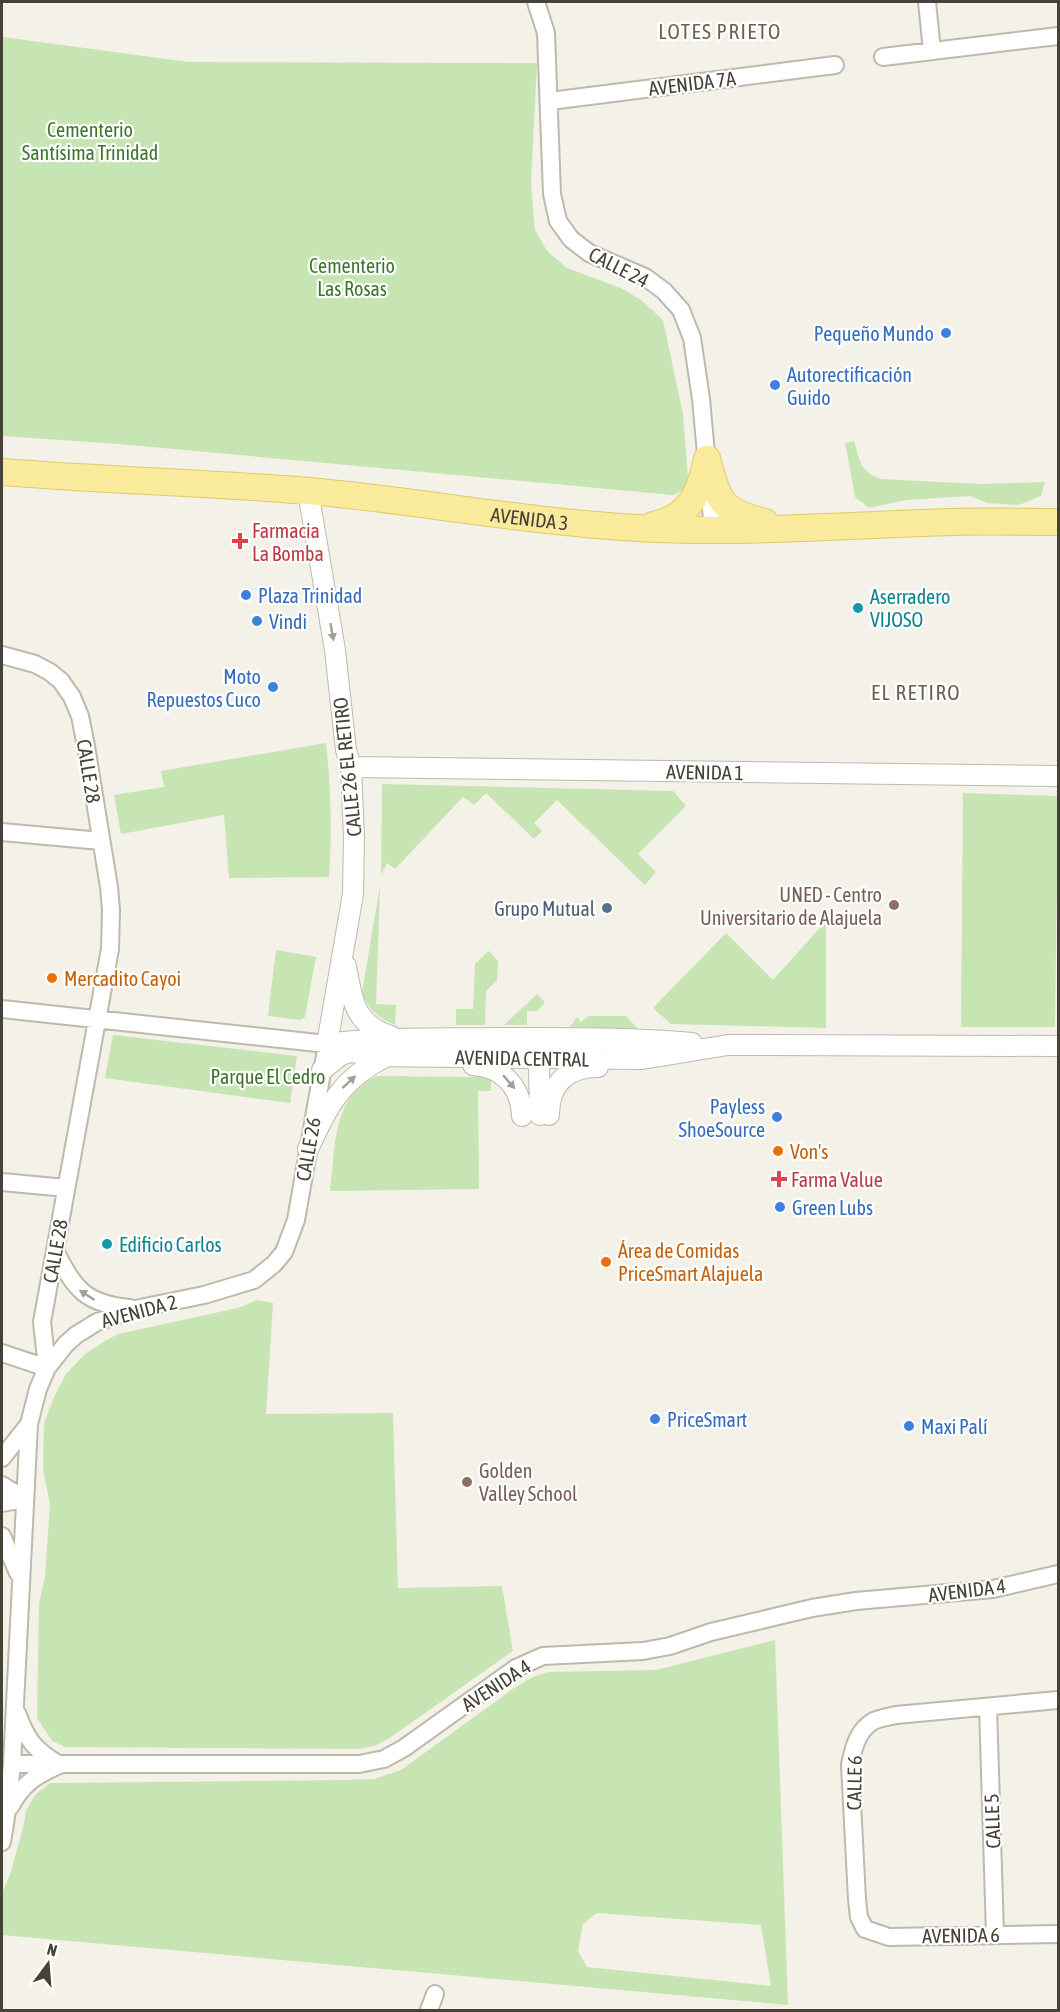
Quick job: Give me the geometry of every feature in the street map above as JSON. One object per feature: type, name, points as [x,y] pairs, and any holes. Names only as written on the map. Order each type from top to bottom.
[{"type":"main road","points":[[637,528],[661,523],[683,512],[697,495],[702,484],[707,459]]},
{"type":"main road","points":[[707,459],[716,489],[731,511],[795,529]]},
{"type":"main road","name":"AVENIDA 3","points":[[2,472],[308,491],[637,528],[795,529],[954,522],[1059,522]]},
{"type":"street","name":"CALLE 24","points":[[536,2],[546,33],[552,194],[558,221],[571,239],[589,253],[645,277],[664,291],[681,310],[693,338],[713,530]]},
{"type":"street","points":[[927,2],[932,51]]},
{"type":"street","points":[[883,57],[1059,36]]},
{"type":"street","name":"AVENIDA 7A","points":[[550,101],[835,65]]},
{"type":"street","name":"CALLE 26 EL RETIRO","points":[[308,491],[335,650],[346,750],[351,767],[355,868],[344,955],[327,1044]]},
{"type":"street","name":"CALLE 28","points":[[2,655],[35,664],[50,672],[61,681],[72,697],[80,716],[109,887],[111,930],[98,1018],[42,1322],[47,1368],[38,1389],[29,1424],[12,1764],[2,1842]]},
{"type":"street","name":"AVENIDA 1","points":[[351,767],[1059,776]]},
{"type":"street","points":[[2,832],[101,841]]},
{"type":"street","points":[[344,955],[352,997],[364,1022],[374,1030],[415,1047],[432,1065],[476,1065],[494,1069],[514,1087],[521,1104],[535,1116]]},
{"type":"street","name":"AVENIDA CENTRAL","points":[[2,1009],[327,1044],[367,1056],[388,1056],[415,1047],[603,1039],[659,1040],[719,1046],[1059,1047]]},
{"type":"street","name":"AVENIDA CENTRAL","points":[[327,1044],[368,1039],[415,1047],[534,1058],[642,1059],[719,1046]]},
{"type":"street","points":[[534,1058],[549,1048],[585,1048],[603,1039]]},
{"type":"street","points":[[591,1058],[607,1048],[639,1048],[659,1040]]},
{"type":"street","name":"CALLE 26","points":[[284,1251],[296,1220],[327,1044]]},
{"type":"street","points":[[322,1070],[333,1060],[351,1051],[369,1047],[518,1048],[534,1058],[539,1067],[535,1116]]},
{"type":"street","points":[[535,1116],[550,1100],[560,1080],[574,1070],[588,1067],[636,1067],[681,1052]]},
{"type":"street","points":[[308,1149],[327,1109],[343,1087],[366,1067],[388,1056]]},
{"type":"street","points":[[2,1182],[66,1188]]},
{"type":"street","points":[[55,1251],[69,1278],[79,1291],[100,1303],[140,1308]]},
{"type":"street","name":"AVENIDA 2","points":[[47,1368],[65,1345],[86,1328],[111,1316],[204,1295],[254,1280],[269,1269],[284,1251]]},
{"type":"street","points":[[2,1353],[47,1368]]},
{"type":"street","points":[[2,1458],[29,1424]]},
{"type":"street","points":[[2,1485],[25,1499]]},
{"type":"street","points":[[2,1503],[25,1499]]},
{"type":"street","points":[[2,1536],[20,1578]]},
{"type":"street","name":"AVENIDA 4","points":[[12,1764],[359,1764],[384,1759],[404,1748],[516,1668],[543,1656],[643,1651],[670,1646],[711,1632],[812,1608],[856,1601],[993,1589],[1059,1574]]},
{"type":"street","name":"CALLE 6","points":[[865,1929],[858,1917],[850,1765],[855,1744],[862,1731],[872,1721],[896,1715],[1059,1700]]},
{"type":"street","points":[[14,1706],[23,1731],[32,1745],[60,1765]]},
{"type":"street","name":"CALLE 5","points":[[988,1707],[995,1934]]},
{"type":"street","points":[[7,1811],[19,1791],[28,1782],[39,1774],[60,1765]]},
{"type":"street","name":"AVENIDA 6","points":[[865,1929],[889,1937],[1059,1934]]},
{"type":"green space","name":"Cementerio Las Rosas","points":[[2,37],[189,62],[537,63],[531,182],[535,230],[547,251],[567,268],[621,288],[641,300],[663,320],[683,414],[688,479],[684,487],[679,493],[673,495],[119,444],[2,436]]},
{"type":"green space","points":[[854,441],[862,465],[869,473],[881,479],[981,484],[1045,482],[1041,496],[1019,505],[987,503],[970,496],[906,500],[869,508],[855,497],[845,443]]},
{"type":"green space","points":[[326,743],[330,810],[329,877],[229,878],[224,815],[121,834],[114,795],[164,787],[161,771]]},
{"type":"green space","points":[[382,784],[673,791],[686,806],[638,854],[656,872],[645,885],[557,800],[534,823],[542,831],[534,839],[486,793],[474,805],[463,797],[395,869],[387,863],[381,875]]},
{"type":"green space","points":[[963,793],[1058,796],[1055,1027],[961,1027]]},
{"type":"green space","points":[[380,886],[376,1004],[396,1005],[395,1025],[374,1013],[362,992]]},
{"type":"green space","points":[[826,921],[826,1028],[671,1024],[653,1008],[726,933],[773,980]]},
{"type":"green space","points":[[276,950],[316,957],[305,1017],[301,1020],[268,1016]]},
{"type":"green space","points":[[489,951],[498,961],[497,980],[486,991],[485,1025],[456,1025],[456,1009],[473,1009],[475,964]]},
{"type":"green space","points":[[537,994],[545,1002],[537,1011],[527,1011],[527,1025],[504,1025]]},
{"type":"green space","points":[[589,1016],[626,1016],[638,1029],[570,1027],[577,1017],[581,1022]]},
{"type":"green space","name":"Parque El Cedro","points":[[113,1035],[297,1056],[290,1103],[105,1078]]},
{"type":"green space","points":[[475,1074],[491,1078],[491,1091],[478,1091],[479,1189],[330,1191],[338,1125],[343,1110],[362,1085],[377,1076],[474,1077]]},
{"type":"green space","points":[[257,1300],[273,1303],[266,1414],[393,1413],[398,1588],[502,1586],[513,1651],[391,1737],[377,1745],[360,1749],[66,1747],[52,1741],[37,1718],[39,1603],[45,1577],[50,1504],[43,1470],[44,1423],[55,1395],[66,1374],[85,1354],[118,1334],[238,1308]]},
{"type":"green space","points":[[775,1640],[788,2005],[2,1935],[2,1893],[10,1875],[26,1810],[36,1794],[50,1783],[374,1779],[401,1770],[514,1688],[533,1677],[548,1672],[656,1670]],"holes":[[[597,1913],[761,1925],[771,1986],[587,1967],[578,1951],[583,1924]]]},
{"type":"place","name":"Pequeño Mundo","points":[[946,333]]},
{"type":"place","name":"Autorectificación Guido","points":[[775,385]]},
{"type":"place","name":"Farmacia La Bomba","points":[[240,541]]},
{"type":"place","name":"Plaza Trinidad","points":[[246,595]]},
{"type":"place","name":"Aserradero VIJOSO","points":[[858,608]]},
{"type":"place","name":"Vindi","points":[[257,621]]},
{"type":"place","name":"Moto Repuestos Cuco","points":[[273,687]]},
{"type":"place","name":"UNED - Centro Universitario de Alajuela","points":[[894,905]]},
{"type":"place","name":"Grupo Mutual","points":[[607,908]]},
{"type":"place","name":"Mercadito Cayoi","points":[[52,978]]},
{"type":"place","name":"Payless ShoeSource","points":[[777,1117]]},
{"type":"place","name":"Von's","points":[[778,1151]]},
{"type":"place","name":"Farma Value","points":[[779,1179]]},
{"type":"place","name":"Green Lubs","points":[[780,1207]]},
{"type":"place","name":"Edificio Carlos","points":[[107,1244]]},
{"type":"place","name":"Área de Comidas PriceSmart Alajuela","points":[[606,1262]]},
{"type":"place","name":"PriceSmart","points":[[655,1419]]},
{"type":"place","name":"Maxi Palí","points":[[909,1426]]},
{"type":"place","name":"Golden Valley School","points":[[467,1482]]},
{"type":"district","name":"LOTES PRIETO","points":[[720,31]]},
{"type":"district","name":"EL RETIRO","points":[[916,692]]},
{"type":"park label","name":"Cementerio Santísima Trinidad","points":[[90,140]]}]
